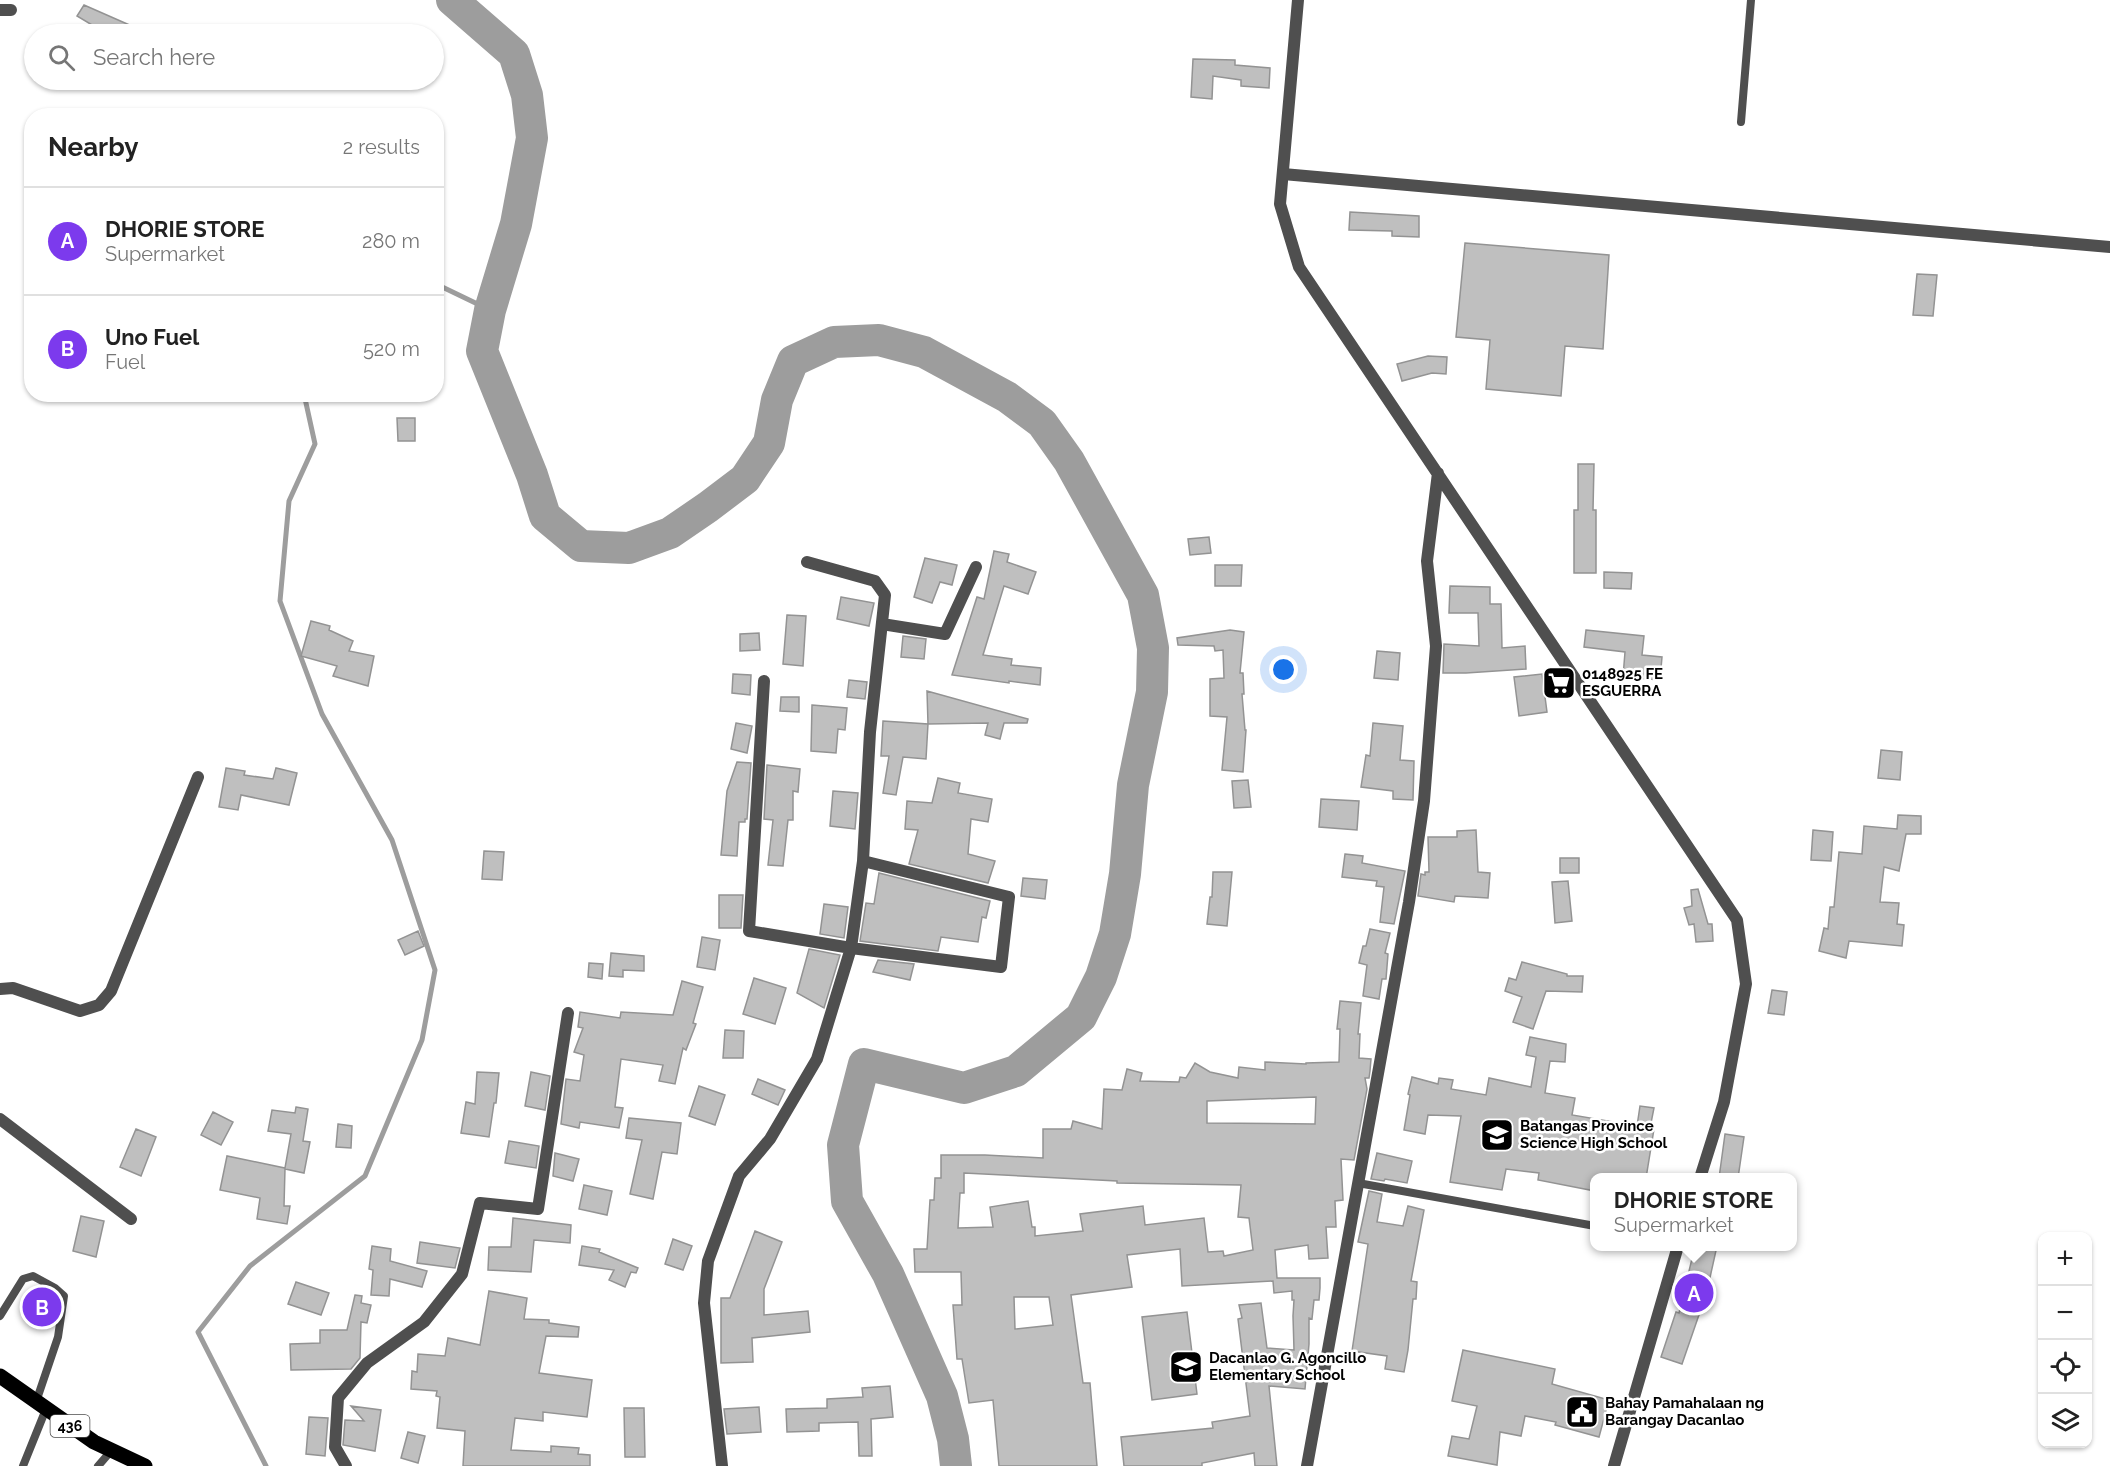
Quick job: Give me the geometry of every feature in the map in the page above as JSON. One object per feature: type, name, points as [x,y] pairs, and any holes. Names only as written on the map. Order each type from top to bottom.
[{"type":"main road","name":"436","points":[[0,1376],[94,1442],[145,1466]]},
{"type":"street","points":[[1298,0],[1280,204],[1299,267],[1737,920],[1746,984],[1724,1102],[1702,1173]]},
{"type":"street","points":[[1283,174],[2110,247]]},
{"type":"street","points":[[1307,1466],[1424,801],[1436,646],[1427,561],[1438,473]]},
{"type":"street","points":[[722,1466],[704,1304],[708,1261],[739,1176],[770,1138],[817,1059],[851,948],[863,861],[870,732],[885,596],[875,581],[807,562]]},
{"type":"street","points":[[882,624],[945,634],[976,567]]},
{"type":"street","points":[[764,681],[749,931],[851,948],[1001,966],[1009,897],[863,861]]},
{"type":"street","points":[[0,989],[13,988],[80,1011],[99,1005],[111,991],[198,777]]},
{"type":"street","points":[[346,1466],[335,1447],[338,1398],[367,1364],[424,1322],[462,1274],[480,1203],[538,1209],[568,1012]]},
{"type":"street","points":[[0,1119],[131,1219]]},
{"type":"street","points":[[1614,1466],[1677,1251]]},
{"type":"lane","points":[[1741,122],[1751,0]]},
{"type":"lane","points":[[1358,1183],[1590,1225]]},
{"type":"lane","points":[[0,1316],[23,1279],[33,1276],[55,1288],[64,1296],[58,1337],[23,1466]]},
{"type":"lane","points":[[98,1466],[111,1451]]},
{"type":"building","points":[[84,5],[127,24],[90,24],[77,16]]},
{"type":"building","points":[[1193,59],[1235,60],[1235,65],[1270,68],[1269,88],[1241,86],[1241,80],[1213,76],[1212,99],[1191,97]]},
{"type":"building","points":[[1350,212],[1419,216],[1419,237],[1392,236],[1392,231],[1349,230]]},
{"type":"building","points":[[1465,243],[1609,255],[1603,349],[1565,346],[1561,396],[1486,389],[1490,340],[1456,337]]},
{"type":"building","points":[[1917,274],[1937,275],[1933,316],[1913,315]]},
{"type":"building","points":[[1428,356],[1447,357],[1446,374],[1432,373],[1402,381],[1397,364]]},
{"type":"building","points":[[397,418],[415,418],[415,441],[398,441]]},
{"type":"building","points":[[1578,464],[1594,464],[1593,510],[1596,510],[1596,573],[1574,573],[1574,510],[1578,510]]},
{"type":"building","points":[[1209,537],[1211,553],[1190,555],[1188,539]]},
{"type":"building","points":[[994,551],[1009,554],[1007,562],[1036,572],[1028,594],[1004,586],[983,655],[1012,659],[1011,665],[1041,668],[1040,685],[952,675],[977,597],[984,599]]},
{"type":"building","points":[[925,558],[957,565],[952,585],[940,582],[932,603],[914,597]]},
{"type":"building","points":[[1215,565],[1242,565],[1241,586],[1215,586]]},
{"type":"building","points":[[1604,572],[1632,573],[1631,589],[1604,588]]},
{"type":"building","points":[[1450,586],[1490,587],[1490,604],[1501,604],[1502,648],[1525,646],[1526,669],[1443,673],[1444,644],[1479,646],[1478,613],[1449,613]]},
{"type":"building","points":[[841,597],[874,603],[869,626],[837,619]]},
{"type":"building","points":[[787,615],[806,616],[803,666],[783,664]]},
{"type":"building","points":[[311,621],[330,626],[329,630],[353,641],[349,651],[374,656],[368,686],[333,676],[337,666],[301,656]]},
{"type":"building","points":[[1230,630],[1244,632],[1240,673],[1243,673],[1244,694],[1242,694],[1246,730],[1243,772],[1222,770],[1227,717],[1210,716],[1210,679],[1224,678],[1223,650],[1215,651],[1214,646],[1178,645],[1177,638]]},
{"type":"building","points":[[1586,630],[1644,636],[1642,655],[1662,657],[1660,680],[1623,677],[1625,652],[1584,647]]},
{"type":"building","points":[[759,633],[760,650],[740,651],[740,634]]},
{"type":"building","points":[[903,636],[926,639],[924,659],[901,657]]},
{"type":"building","points":[[1377,651],[1400,653],[1398,680],[1374,678]]},
{"type":"building","points":[[733,674],[751,675],[750,695],[732,693]]},
{"type":"building","points":[[1542,674],[1547,712],[1519,716],[1514,677]]},
{"type":"building","points":[[849,680],[867,682],[865,699],[847,697]]},
{"type":"building","points":[[927,691],[1028,719],[1027,723],[1004,723],[1000,739],[985,735],[988,723],[928,724]]},
{"type":"building","points":[[781,697],[799,697],[799,712],[780,711]]},
{"type":"building","points":[[812,705],[847,708],[845,730],[838,729],[836,753],[811,751]]},
{"type":"building","points":[[883,721],[928,724],[926,759],[903,757],[896,795],[883,793],[889,756],[881,756]]},
{"type":"building","points":[[736,723],[752,726],[747,753],[731,749]]},
{"type":"building","points":[[1373,723],[1403,726],[1400,760],[1414,761],[1413,800],[1393,799],[1393,791],[1361,787],[1366,755],[1370,756]]},
{"type":"building","points":[[1881,750],[1902,752],[1900,780],[1878,778]]},
{"type":"building","points":[[737,762],[751,763],[747,819],[745,822],[739,822],[737,856],[721,855],[727,791]]},
{"type":"building","points":[[767,765],[800,769],[798,792],[793,791],[793,820],[788,820],[783,866],[768,865],[773,820],[764,819]]},
{"type":"building","points":[[226,768],[245,771],[244,775],[273,779],[276,768],[297,773],[289,805],[241,795],[238,810],[219,807]]},
{"type":"building","points":[[938,778],[960,783],[958,793],[992,799],[988,822],[971,819],[968,854],[995,861],[988,883],[909,864],[918,830],[905,829],[907,801],[932,803]]},
{"type":"building","points":[[1248,780],[1251,807],[1234,808],[1232,781]]},
{"type":"building","points":[[833,791],[858,793],[855,829],[830,826]]},
{"type":"building","points":[[1321,799],[1359,801],[1357,830],[1319,827]]},
{"type":"building","points":[[1898,815],[1921,816],[1921,834],[1906,834],[1899,871],[1884,867],[1880,902],[1899,903],[1897,924],[1904,925],[1902,946],[1849,941],[1846,958],[1819,951],[1824,928],[1828,929],[1830,907],[1834,907],[1839,852],[1862,854],[1864,826],[1897,829]]},
{"type":"building","points":[[1476,830],[1478,872],[1490,873],[1488,898],[1455,896],[1454,902],[1418,896],[1421,874],[1425,875],[1425,872],[1429,872],[1428,837],[1457,837],[1457,831]]},
{"type":"building","points":[[1813,830],[1833,832],[1831,861],[1811,860]]},
{"type":"building","points":[[484,851],[504,852],[502,880],[482,879]]},
{"type":"building","points":[[1345,854],[1363,856],[1362,863],[1405,871],[1394,924],[1380,922],[1384,887],[1376,886],[1377,881],[1342,877]]},
{"type":"building","points":[[1560,858],[1579,858],[1579,873],[1560,873]]},
{"type":"building","points":[[1213,872],[1232,872],[1227,926],[1207,924],[1210,897],[1212,897]]},
{"type":"building","points":[[879,873],[990,901],[986,918],[982,917],[978,942],[941,937],[938,951],[860,941],[866,903],[874,904]]},
{"type":"building","points":[[1023,878],[1047,880],[1045,899],[1021,896]]},
{"type":"building","points":[[1568,881],[1572,921],[1555,923],[1552,882]]},
{"type":"building","points":[[1698,889],[1708,924],[1712,924],[1713,941],[1696,942],[1694,924],[1689,925],[1684,908],[1692,906],[1691,890]]},
{"type":"building","points":[[719,895],[743,895],[741,928],[719,928]]},
{"type":"building","points":[[824,904],[848,907],[844,938],[820,934]]},
{"type":"building","points":[[1370,929],[1390,933],[1385,953],[1388,954],[1386,979],[1382,979],[1379,999],[1363,996],[1367,965],[1359,963]]},
{"type":"building","points":[[418,931],[424,946],[405,955],[398,940]]},
{"type":"building","points":[[702,937],[720,940],[715,970],[697,967]]},
{"type":"building","points":[[809,949],[840,955],[824,1008],[797,993]]},
{"type":"building","points":[[611,953],[644,956],[644,971],[623,970],[623,977],[609,976]]},
{"type":"building","points":[[878,960],[914,964],[910,980],[873,972]]},
{"type":"building","points":[[1522,962],[1567,974],[1567,976],[1583,976],[1582,992],[1546,991],[1533,1029],[1513,1022],[1522,997],[1505,991],[1509,978],[1516,980]]},
{"type":"building","points":[[589,963],[603,964],[602,979],[588,977]]},
{"type":"building","points":[[754,978],[786,988],[775,1024],[743,1014]]},
{"type":"building","points":[[682,981],[703,987],[693,1023],[696,1024],[686,1050],[683,1048],[675,1084],[659,1081],[663,1065],[621,1059],[615,1107],[623,1108],[619,1128],[580,1122],[579,1128],[561,1124],[566,1079],[580,1081],[584,1055],[574,1052],[583,1028],[578,1027],[580,1012],[620,1018],[621,1012],[673,1015]]},
{"type":"building","points":[[1772,990],[1787,992],[1784,1015],[1768,1013]]},
{"type":"building","points":[[1340,1001],[1361,1003],[1358,1034],[1360,1034],[1359,1058],[1371,1059],[1370,1071],[1369,1078],[1365,1078],[1367,1089],[1354,1160],[1341,1159],[1343,1200],[1335,1201],[1336,1227],[1326,1227],[1328,1258],[1309,1259],[1308,1245],[1275,1250],[1277,1278],[1320,1278],[1319,1300],[1314,1300],[1312,1319],[1309,1318],[1305,1389],[1269,1386],[1277,1466],[1255,1466],[1254,1453],[1202,1463],[1202,1466],[1124,1466],[1121,1437],[1213,1428],[1212,1422],[1250,1416],[1238,1319],[1242,1318],[1239,1305],[1261,1303],[1267,1348],[1294,1350],[1292,1291],[1274,1293],[1273,1281],[1182,1286],[1180,1249],[1127,1255],[1132,1287],[1071,1295],[1083,1383],[1090,1383],[1097,1466],[999,1466],[993,1400],[969,1403],[962,1359],[957,1359],[953,1305],[962,1305],[961,1272],[915,1272],[914,1249],[927,1249],[930,1200],[934,1200],[935,1178],[941,1178],[941,1155],[1043,1158],[1043,1129],[1071,1129],[1073,1121],[1102,1129],[1104,1089],[1122,1090],[1127,1069],[1142,1073],[1140,1081],[1179,1082],[1180,1077],[1186,1078],[1195,1063],[1210,1072],[1238,1078],[1239,1067],[1265,1070],[1265,1062],[1306,1064],[1339,1062],[1340,1029],[1337,1029]],"holes":[[[1316,1097],[1315,1124],[1207,1123],[1207,1101]],[[964,1173],[1117,1181],[1117,1183],[1241,1185],[1238,1217],[1249,1218],[1253,1250],[1224,1256],[1223,1251],[1208,1252],[1204,1218],[1145,1225],[1143,1206],[1080,1214],[1083,1231],[1035,1236],[1028,1201],[990,1207],[993,1227],[958,1228],[960,1193],[964,1193]],[[1014,1297],[1049,1297],[1053,1325],[1015,1329]]]},
{"type":"building","points":[[725,1030],[744,1031],[743,1058],[723,1058]]},
{"type":"building","points":[[1530,1037],[1566,1044],[1565,1062],[1550,1061],[1545,1093],[1575,1098],[1572,1115],[1637,1126],[1640,1106],[1654,1108],[1650,1128],[1654,1129],[1647,1173],[1590,1173],[1590,1190],[1538,1180],[1539,1173],[1506,1169],[1502,1190],[1450,1182],[1461,1116],[1428,1115],[1425,1134],[1404,1130],[1412,1077],[1438,1084],[1439,1078],[1453,1080],[1451,1089],[1486,1095],[1489,1078],[1531,1087],[1536,1057],[1526,1055]]},
{"type":"building","points":[[477,1072],[499,1073],[489,1137],[461,1133],[466,1102],[475,1104]]},
{"type":"building","points":[[531,1072],[550,1076],[545,1110],[525,1106]]},
{"type":"building","points":[[758,1079],[785,1090],[778,1105],[752,1094]]},
{"type":"building","points":[[699,1086],[725,1095],[715,1125],[689,1116]]},
{"type":"building","points":[[296,1107],[308,1109],[303,1141],[310,1142],[304,1173],[285,1169],[284,1206],[290,1206],[287,1224],[257,1219],[260,1198],[220,1190],[227,1156],[285,1168],[291,1134],[268,1131],[272,1110],[295,1113]]},
{"type":"building","points":[[213,1112],[233,1122],[221,1145],[201,1135]]},
{"type":"building","points":[[629,1118],[681,1123],[677,1154],[662,1152],[653,1199],[630,1194],[642,1140],[626,1138]]},
{"type":"building","points":[[338,1124],[352,1126],[351,1148],[336,1147]]},
{"type":"building","points":[[136,1129],[156,1137],[141,1176],[120,1167]]},
{"type":"building","points":[[1725,1134],[1744,1137],[1739,1173],[1720,1173]]},
{"type":"building","points":[[509,1141],[539,1146],[536,1168],[505,1163]]},
{"type":"building","points":[[555,1153],[579,1159],[573,1181],[553,1176]]},
{"type":"building","points":[[1377,1153],[1412,1161],[1407,1183],[1371,1179]]},
{"type":"building","points":[[584,1185],[612,1191],[607,1215],[579,1209]]},
{"type":"building","points":[[1369,1191],[1382,1194],[1377,1222],[1403,1226],[1408,1206],[1424,1210],[1411,1281],[1417,1282],[1416,1299],[1413,1299],[1404,1372],[1385,1369],[1387,1356],[1352,1351],[1368,1244],[1358,1242]]},
{"type":"building","points":[[81,1216],[104,1221],[96,1257],[73,1251]]},
{"type":"building","points":[[513,1218],[571,1225],[570,1243],[534,1240],[531,1272],[488,1270],[489,1247],[511,1247]]},
{"type":"building","points":[[755,1231],[782,1242],[764,1289],[764,1315],[808,1311],[810,1332],[752,1338],[753,1362],[721,1363],[721,1298],[730,1298]]},
{"type":"building","points":[[673,1239],[692,1246],[683,1270],[665,1264]]},
{"type":"building","points":[[420,1242],[460,1248],[455,1268],[417,1263]]},
{"type":"building","points":[[372,1246],[391,1249],[390,1261],[427,1271],[422,1287],[390,1279],[389,1296],[371,1295],[373,1270],[369,1269]]},
{"type":"building","points":[[582,1246],[600,1249],[599,1252],[638,1268],[636,1273],[631,1272],[625,1287],[609,1280],[614,1270],[579,1265]]},
{"type":"building","points":[[1694,1251],[1716,1251],[1703,1309],[1701,1309],[1682,1364],[1661,1357],[1676,1312],[1679,1313]]},
{"type":"building","points":[[296,1282],[329,1293],[321,1315],[288,1304]]},
{"type":"building","points":[[489,1291],[527,1298],[524,1319],[549,1320],[549,1323],[579,1327],[578,1337],[546,1336],[539,1373],[592,1380],[587,1417],[543,1412],[543,1421],[515,1418],[511,1450],[551,1452],[551,1446],[579,1448],[578,1454],[590,1455],[590,1466],[463,1466],[465,1431],[437,1428],[440,1397],[436,1396],[437,1391],[411,1389],[412,1371],[417,1372],[418,1354],[445,1356],[448,1338],[480,1345]]},
{"type":"building","points":[[355,1295],[362,1296],[361,1303],[371,1305],[367,1323],[361,1322],[360,1358],[351,1369],[291,1370],[290,1344],[320,1343],[320,1330],[347,1330]]},
{"type":"building","points":[[1187,1312],[1197,1394],[1152,1400],[1142,1317]]},
{"type":"building","points":[[1463,1350],[1555,1369],[1552,1384],[1609,1400],[1599,1437],[1555,1425],[1556,1422],[1525,1416],[1521,1436],[1500,1432],[1497,1465],[1448,1456],[1452,1436],[1469,1439],[1477,1406],[1452,1401]]},
{"type":"building","points":[[890,1386],[893,1417],[871,1419],[872,1456],[859,1456],[858,1422],[819,1423],[819,1431],[787,1432],[786,1409],[827,1408],[827,1399],[863,1397],[862,1388]]},
{"type":"building","points":[[351,1406],[381,1410],[375,1451],[343,1445],[345,1420],[364,1421]]},
{"type":"building","points":[[759,1407],[761,1432],[727,1434],[724,1409]]},
{"type":"building","points":[[624,1408],[644,1408],[645,1457],[625,1457]]},
{"type":"building","points":[[309,1417],[328,1418],[325,1456],[306,1454]]},
{"type":"building","points":[[408,1432],[425,1436],[418,1463],[401,1458]]},
{"type":"waterway","points":[[452,0],[514,54],[527,95],[532,138],[516,224],[490,310],[482,351],[532,475],[545,516],[581,546],[629,548],[670,533],[745,479],[769,443],[777,400],[793,361],[834,342],[879,340],[924,352],[1007,397],[1042,423],[1069,461],[1143,595],[1153,648],[1152,692],[1133,785],[1125,874],[1115,934],[1101,977],[1081,1017],[1016,1071],[964,1088],[864,1064],[843,1145],[847,1201],[888,1274],[942,1396],[953,1439],[956,1466]]},
{"type":"waterway","points":[[444,288],[490,310]]},
{"type":"waterway","points":[[266,1466],[198,1332],[250,1266],[365,1176],[422,1040],[435,970],[392,840],[322,714],[280,601],[289,501],[315,444],[306,402]]},
{"type":"place","name":"0148925 FE ESGUERRA","points":[[1559,683]]},
{"type":"place","name":"Batangas Province Science High School","points":[[1497,1135]]},
{"type":"place","name":"DHORIE STORE","points":[[1694,1293]]},
{"type":"place","name":"Uno Fuel","points":[[42,1307]]},
{"type":"place","name":"Dacanlao G. Agoncillo Elementary School","points":[[1186,1367]]},
{"type":"place","name":"Bahay Pamahalaan ng Barangay Dacanlao","points":[[1582,1412]]}]
